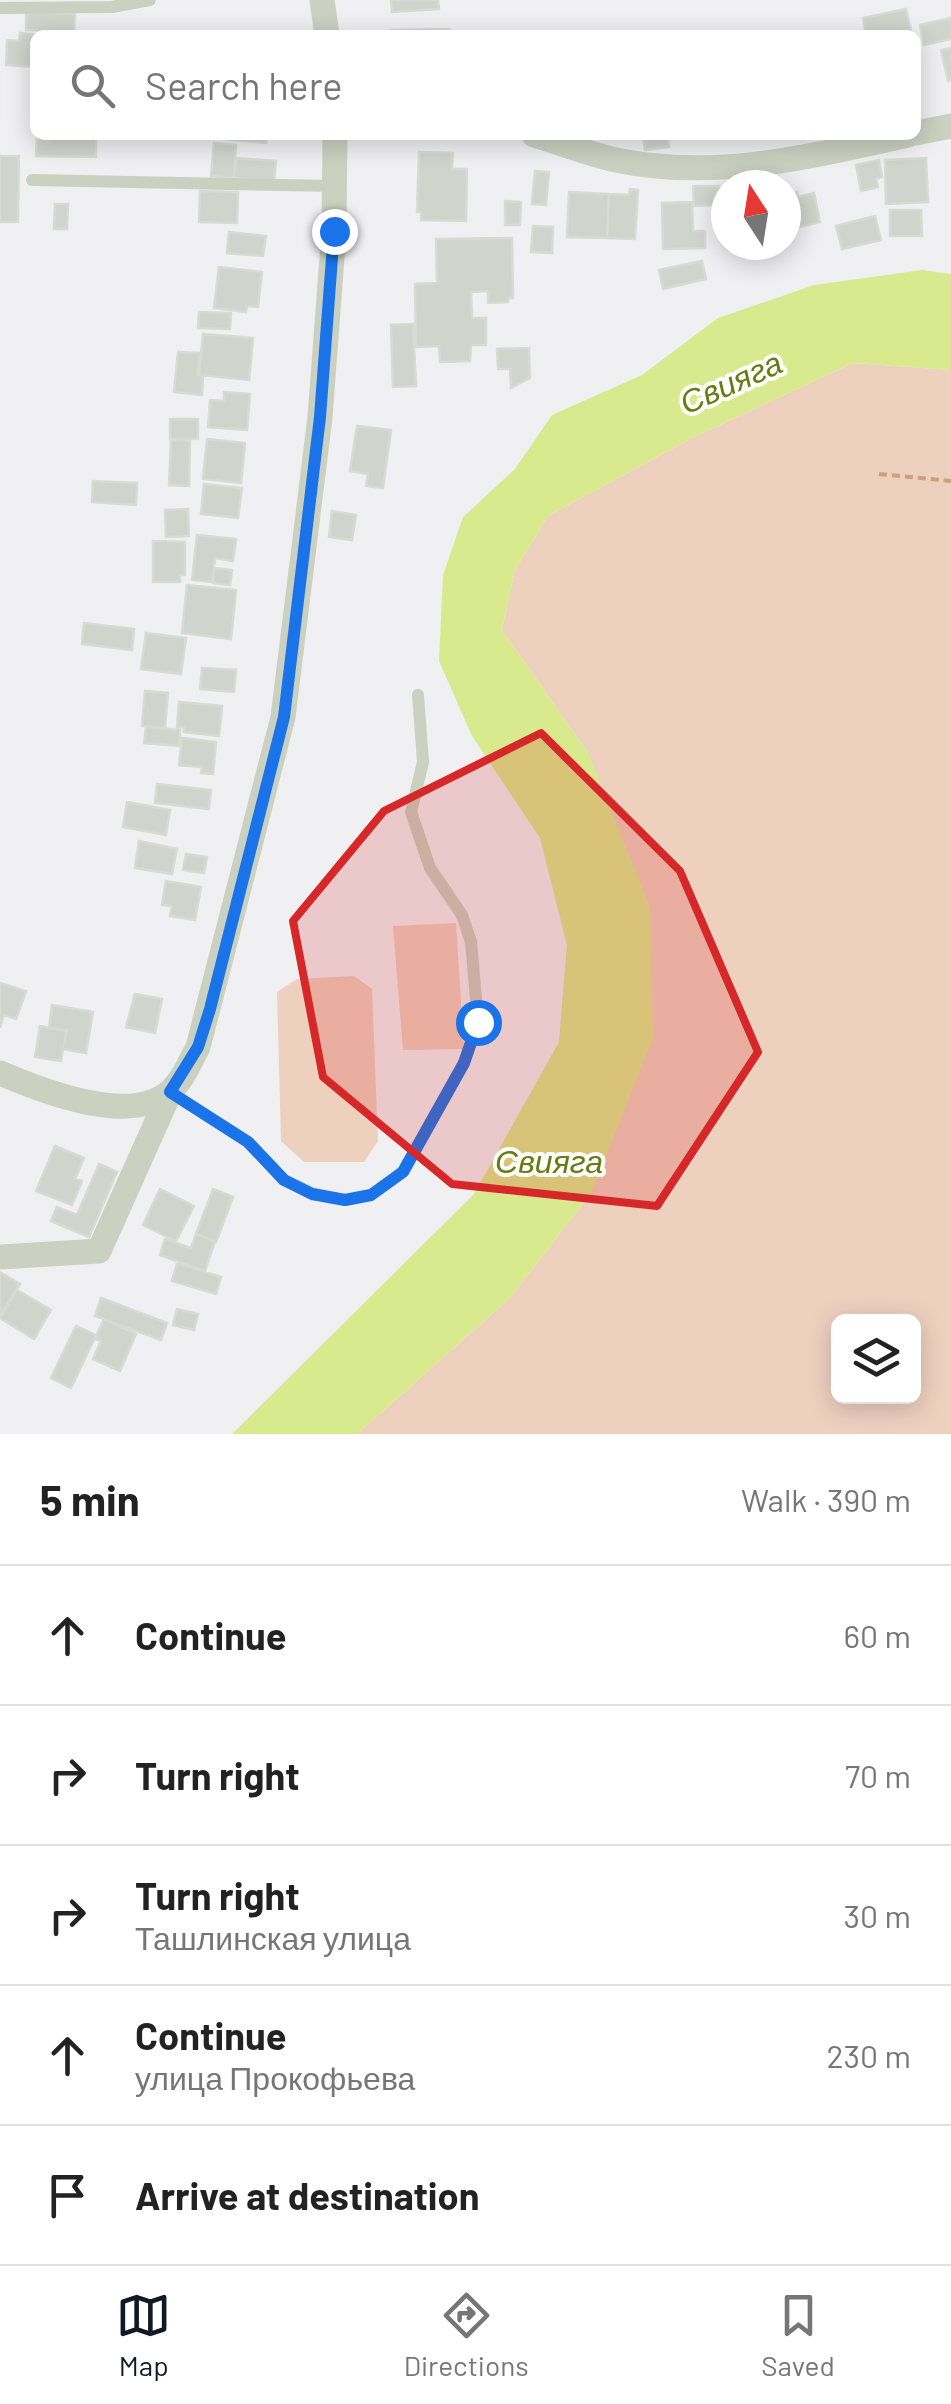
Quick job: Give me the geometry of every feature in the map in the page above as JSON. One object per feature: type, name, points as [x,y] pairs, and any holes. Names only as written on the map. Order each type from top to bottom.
[{"type":"street","points":[[322,0],[326,30]]},
{"type":"street","points":[[921,132],[951,126]]},
{"type":"street","points":[[0,1258],[99,1251],[170,1092],[198,1047],[210,1009],[284,717],[320,417],[335,140]]},
{"type":"street","points":[[551,140],[617,160],[700,169],[776,164],[885,140]]},
{"type":"street","points":[[0,1073],[47,1093],[98,1104],[127,1106],[153,1101],[170,1092]]},
{"type":"lane","points":[[0,8],[112,7],[150,0]]},
{"type":"lane","points":[[32,180],[334,186]]},
{"type":"lane","points":[[170,1092],[248,1142],[284,1180],[312,1194],[345,1200],[371,1195],[403,1172],[464,1063],[478,1022],[472,942],[462,915],[430,868],[411,812],[423,762],[418,695]]},
{"type":"path","points":[[879,474],[951,480]]},
{"type":"highlighted area","points":[[541,733],[680,871],[758,1052],[657,1206],[452,1184],[323,1077],[293,921],[384,811]]},
{"type":"shaded area","points":[[853,363],[951,370],[951,1434],[357,1434],[509,1299],[592,1192],[588,753],[502,630],[515,570],[548,516],[694,437]]},
{"type":"shaded area","points":[[456,923],[464,1049],[403,1050],[393,926]]},
{"type":"shaded area","points":[[354,976],[372,989],[378,1141],[364,1162],[304,1162],[281,1141],[277,992],[297,979]]},
{"type":"water","name":"Свияга","points":[[922,270],[951,274],[951,370],[853,363],[694,437],[548,516],[515,570],[502,630],[588,753],[650,907],[653,1038],[592,1192],[509,1299],[357,1434],[232,1434],[474,1194],[559,1042],[567,945],[540,838],[472,736],[439,661],[443,575],[463,517],[515,469],[552,415],[642,375],[718,318],[814,285]]},
{"type":"building","points":[[391,0],[438,0],[439,9],[392,12]]},
{"type":"building","points":[[906,9],[911,30],[865,30],[863,18]]},
{"type":"building","points":[[26,13],[75,14],[74,30],[26,30]]},
{"type":"building","points":[[951,18],[951,39],[924,45],[920,25]]},
{"type":"building","points":[[20,33],[30,34],[30,67],[6,65],[7,40],[19,41]]},
{"type":"building","points":[[951,48],[951,80],[948,81],[941,50]]},
{"type":"building","points":[[37,140],[96,140],[96,157],[36,156]]},
{"type":"building","points":[[644,140],[668,140],[669,147],[645,150]]},
{"type":"building","points":[[214,143],[236,145],[234,178],[211,176]]},
{"type":"building","points":[[419,152],[453,153],[452,169],[467,169],[466,221],[421,220],[421,212],[417,212]]},
{"type":"building","points":[[0,156],[19,156],[18,222],[0,222]]},
{"type":"building","points":[[236,158],[276,161],[274,181],[234,178]]},
{"type":"building","points":[[926,158],[928,202],[886,204],[885,160]]},
{"type":"building","points":[[879,160],[882,177],[876,179],[878,187],[861,191],[856,165]]},
{"type":"building","points":[[535,171],[549,172],[546,205],[532,204]]},
{"type":"building","points":[[693,186],[711,186],[711,205],[694,206]]},
{"type":"building","points":[[630,189],[638,190],[635,239],[607,238],[609,194],[629,195]]},
{"type":"building","points":[[200,191],[238,192],[237,223],[199,222]]},
{"type":"building","points":[[569,192],[609,194],[607,238],[567,237]]},
{"type":"building","points":[[814,193],[820,222],[801,226],[801,196]]},
{"type":"building","points":[[505,201],[521,202],[520,225],[505,225]]},
{"type":"building","points":[[692,202],[693,231],[705,231],[705,248],[663,249],[662,203]]},
{"type":"building","points":[[55,204],[68,204],[67,229],[54,229]]},
{"type":"building","points":[[890,210],[921,210],[922,236],[890,236]]},
{"type":"building","points":[[875,216],[881,240],[842,249],[836,226]]},
{"type":"building","points":[[533,226],[553,227],[552,253],[531,252]]},
{"type":"building","points":[[229,232],[266,236],[263,256],[227,253]]},
{"type":"building","points":[[512,238],[513,298],[488,303],[488,291],[471,292],[472,318],[486,318],[486,345],[471,345],[470,361],[440,362],[439,346],[416,347],[415,284],[437,283],[436,239]]},
{"type":"building","points":[[702,261],[706,279],[663,289],[659,270]]},
{"type":"building","points":[[219,267],[262,272],[258,307],[247,306],[246,312],[214,308]]},
{"type":"building","points":[[199,312],[231,313],[230,329],[198,328]]},
{"type":"building","points":[[413,324],[416,386],[393,387],[391,325]]},
{"type":"building","points":[[203,334],[253,338],[249,380],[199,375]]},
{"type":"building","points":[[529,348],[530,378],[511,388],[510,369],[498,369],[497,349]]},
{"type":"building","points":[[178,352],[200,353],[198,375],[203,376],[202,395],[174,392]]},
{"type":"building","points":[[224,392],[250,394],[247,430],[208,427],[210,400],[224,401]]},
{"type":"building","points":[[170,419],[198,419],[198,439],[170,439]]},
{"type":"building","points":[[357,426],[391,430],[383,488],[366,486],[368,474],[350,471]]},
{"type":"building","points":[[207,439],[245,443],[241,483],[203,479]]},
{"type":"building","points":[[171,440],[190,440],[189,486],[169,485]]},
{"type":"building","points":[[93,481],[137,483],[136,505],[92,502]]},
{"type":"building","points":[[204,484],[242,488],[238,518],[201,514]]},
{"type":"building","points":[[188,509],[189,536],[166,537],[165,510]]},
{"type":"building","points":[[332,511],[356,515],[352,540],[329,537]]},
{"type":"building","points":[[197,535],[236,539],[233,561],[215,558],[212,582],[192,580]]},
{"type":"building","points":[[153,541],[185,542],[185,575],[180,575],[180,582],[153,582]]},
{"type":"building","points":[[214,568],[232,570],[230,585],[213,583]]},
{"type":"building","points":[[187,585],[236,590],[231,639],[182,633]]},
{"type":"building","points":[[84,623],[134,629],[132,650],[82,644]]},
{"type":"building","points":[[146,633],[186,638],[181,674],[141,669]]},
{"type":"building","points":[[202,668],[236,670],[234,692],[200,689]]},
{"type":"building","points":[[145,691],[168,693],[165,728],[142,726]]},
{"type":"building","points":[[179,702],[222,706],[219,736],[184,732],[184,727],[177,727]]},
{"type":"building","points":[[146,727],[180,730],[179,746],[144,743]]},
{"type":"building","points":[[182,738],[216,742],[213,774],[201,773],[202,767],[179,765]]},
{"type":"building","points":[[157,784],[211,790],[209,809],[155,803]]},
{"type":"building","points":[[127,802],[170,810],[166,835],[123,827]]},
{"type":"building","points":[[139,841],[177,849],[172,874],[135,868]]},
{"type":"building","points":[[186,854],[207,857],[204,873],[183,870]]},
{"type":"building","points":[[166,881],[201,887],[195,920],[170,916],[172,906],[162,905]]},
{"type":"building","points":[[0,983],[26,991],[16,1019],[4,1015],[0,1028]]},
{"type":"building","points":[[135,994],[162,999],[155,1033],[126,1027]]},
{"type":"building","points":[[52,1005],[93,1012],[86,1053],[63,1049],[67,1030],[49,1028]]},
{"type":"building","points":[[40,1026],[66,1031],[61,1061],[35,1057]]},
{"type":"building","points":[[55,1146],[84,1158],[75,1179],[82,1181],[72,1205],[36,1191]]},
{"type":"building","points":[[99,1164],[117,1172],[89,1237],[51,1221],[57,1207],[77,1215]]},
{"type":"building","points":[[160,1189],[194,1206],[176,1241],[143,1225]]},
{"type":"building","points":[[213,1189],[233,1197],[216,1242],[196,1234]]},
{"type":"building","points":[[196,1234],[215,1241],[205,1271],[160,1255],[165,1239],[191,1248]]},
{"type":"building","points":[[177,1263],[221,1277],[216,1294],[172,1281]]},
{"type":"building","points":[[0,1272],[20,1284],[0,1316]]},
{"type":"building","points":[[17,1290],[51,1310],[34,1339],[0,1318]]},
{"type":"building","points":[[101,1298],[167,1323],[161,1340],[95,1316]]},
{"type":"building","points":[[177,1309],[198,1314],[194,1330],[173,1325]]},
{"type":"building","points":[[104,1319],[136,1334],[120,1371],[93,1359],[101,1341],[95,1339]]},
{"type":"building","points":[[76,1326],[96,1335],[71,1388],[51,1378]]},
{"type":"route","points":[[334,231],[320,417],[284,717],[210,1009],[198,1047],[170,1092],[248,1142],[284,1180],[312,1194],[345,1200],[371,1195],[403,1172],[464,1063],[478,1022]]}]
